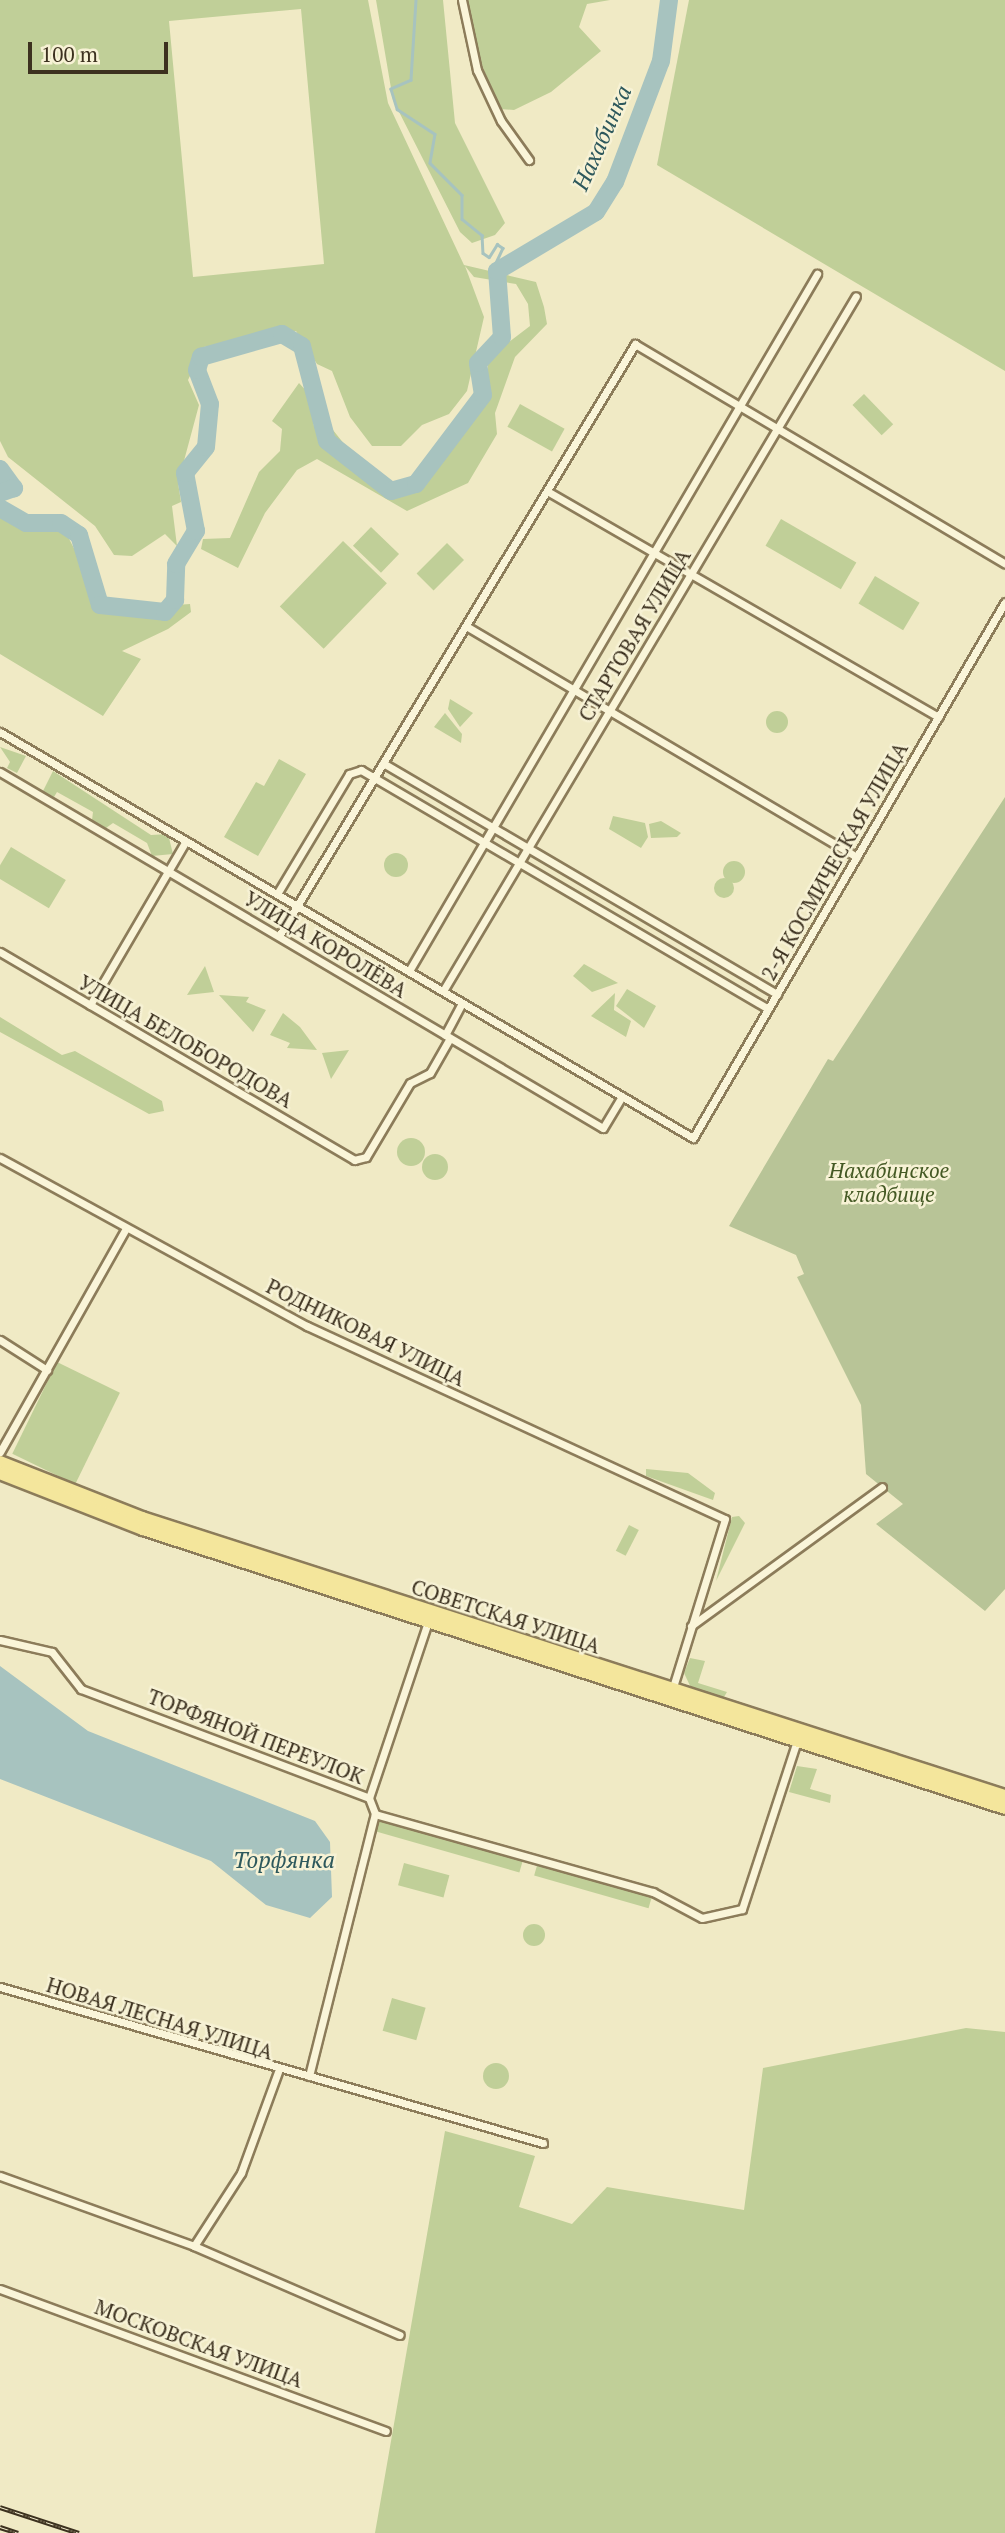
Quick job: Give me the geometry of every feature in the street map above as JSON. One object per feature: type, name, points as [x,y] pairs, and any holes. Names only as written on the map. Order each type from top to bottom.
[{"type":"main road","name":"СОВЕТСКАЯ УЛИЦА","points":[[0,1462],[142,1518],[429,1617]]},
{"type":"main road","name":"СОВЕТСКАЯ УЛИЦА","points":[[0,1474],[142,1530],[1005,1796]]},
{"type":"main road","name":"СОВЕТСКАЯ УЛИЦА","points":[[671,1694],[797,1741],[1005,1808]]},
{"type":"street","points":[[462,0],[477,70],[500,121],[529,160]]},
{"type":"street","name":"СТАРТОВАЯ УЛИЦА","points":[[409,971],[817,274]]},
{"type":"street","name":"СТАРТОВАЯ УЛИЦА","points":[[443,991],[856,296]]},
{"type":"street","points":[[279,936],[635,344],[1005,564]]},
{"type":"street","points":[[547,491],[938,717]]},
{"type":"street","name":"2-Я КОСМИЧЕСКАЯ УЛИЦА","points":[[693,1138],[1005,602]]},
{"type":"street","points":[[466,626],[857,857]]},
{"type":"street","name":"УЛИЦА КОРОЛЁВА","points":[[0,732],[693,1138]]},
{"type":"street","points":[[383,763],[777,993]]},
{"type":"street","points":[[277,894],[349,774],[361,770],[768,1009]]},
{"type":"street","name":"УЛИЦА КОРОЛЁВА","points":[[0,772],[603,1128],[622,1096]]},
{"type":"street","points":[[90,1005],[186,841]]},
{"type":"street","name":"УЛИЦА БЕЛОБОРОДОВА","points":[[0,952],[354,1160],[366,1157],[410,1083],[430,1073],[448,1036]]},
{"type":"street","points":[[448,1036],[463,1003]]},
{"type":"street","name":"РОДНИКОВАЯ УЛИЦА","points":[[0,1158],[125,1230],[307,1326],[725,1519],[691,1626]]},
{"type":"street","points":[[0,1452],[125,1230]]},
{"type":"street","points":[[0,1340],[47,1370]]},
{"type":"street","points":[[671,1694],[691,1626],[883,1487]]},
{"type":"street","points":[[369,1798],[429,1617]]},
{"type":"street","name":"ТОРФЯНОЙ ПЕРЕУЛОК","points":[[0,1640],[52,1652],[81,1689],[369,1798],[374,1814],[653,1892],[702,1918],[742,1909],[797,1741]]},
{"type":"street","points":[[309,2076],[374,1814]]},
{"type":"street","name":"НОВАЯ ЛЕСНАЯ УЛИЦА","points":[[1,1990],[278,2072],[309,2076],[543,2143]]},
{"type":"street","points":[[194,2246],[241,2173],[278,2072]]},
{"type":"street","points":[[0,2176],[194,2246],[400,2335]]},
{"type":"street","name":"МОСКОВСКАЯ УЛИЦА","points":[[0,2289],[386,2431]]},
{"type":"green space","points":[[0,0],[368,0],[388,103],[464,265],[536,282],[544,307],[547,324],[515,357],[495,413],[497,434],[468,483],[407,511],[317,459],[297,470],[265,513],[238,568],[201,549],[203,539],[230,538],[259,472],[280,451],[282,429],[272,421],[299,383],[309,394],[314,426],[329,425],[368,474],[407,489],[432,467],[444,438],[484,401],[489,357],[530,326],[528,304],[516,284],[474,277],[465,266],[484,317],[467,391],[449,414],[422,425],[401,446],[372,446],[350,417],[332,371],[317,364],[296,331],[204,347],[188,380],[199,405],[178,483],[181,502],[172,506],[177,546],[165,534],[132,556],[114,555],[95,526],[8,457],[0,441]],"holes":[[[301,9],[324,264],[193,277],[169,21]]]},
{"type":"green space","points":[[376,0],[443,0],[455,123],[505,223],[495,235],[472,243],[460,232],[393,100]]},
{"type":"green space","points":[[467,0],[610,0],[587,4],[579,27],[601,51],[551,92],[514,110],[500,109],[479,58]]},
{"type":"green space","points":[[689,0],[1005,0],[1005,371],[657,165]]},
{"type":"green space","points":[[864,394],[893,424],[882,435],[852,405]]},
{"type":"green space","points":[[520,404],[565,429],[552,451],[507,427]]},
{"type":"green space","points":[[0,515],[66,533],[106,610],[190,604],[191,612],[168,629],[122,651],[141,659],[103,716],[0,654]]},
{"type":"green space","points":[[781,519],[856,562],[841,589],[766,546]]},
{"type":"green space","points":[[371,527],[399,554],[381,573],[353,546]]},
{"type":"green space","points":[[343,541],[387,583],[324,649],[280,606]]},
{"type":"green space","points":[[447,543],[464,560],[434,590],[417,573]]},
{"type":"green space","points":[[875,576],[920,603],[903,630],[859,603]]},
{"type":"green space","points":[[450,699],[473,713],[460,727],[448,709]]},
{"type":"green space","points":[[777,711],[785,714],[788,722],[785,730],[777,733],[769,730],[766,722],[769,714]]},
{"type":"green space","points":[[445,713],[462,734],[461,743],[434,727]]},
{"type":"green space","points":[[0,747],[26,756],[17,773],[7,768],[10,762]]},
{"type":"green space","points":[[279,759],[306,774],[258,856],[224,837],[256,782],[264,786]]},
{"type":"green space","points":[[53,771],[151,835],[168,834],[173,854],[152,856],[147,843],[113,823],[106,828],[92,820],[93,812],[57,792],[54,797],[43,791]]},
{"type":"green space","name":"Нахабинское кладбище","points":[[1005,797],[1005,1589],[985,1611],[876,1524],[903,1504],[866,1474],[861,1405],[797,1277],[804,1274],[796,1255],[729,1226],[828,1059],[833,1061]]},
{"type":"green space","points":[[613,816],[645,823],[648,837],[641,848],[609,829]]},
{"type":"green space","points":[[661,821],[681,833],[677,837],[651,838],[649,824]]},
{"type":"green space","points":[[11,847],[66,880],[49,908],[0,879],[0,865]]},
{"type":"green space","points":[[396,853],[407,860],[408,865],[401,876],[396,877],[385,870],[384,865],[391,854]]},
{"type":"green space","points":[[734,861],[742,864],[745,872],[742,880],[734,883],[726,880],[723,872],[726,864]]},
{"type":"green space","points":[[724,878],[731,881],[734,888],[731,895],[724,898],[717,895],[714,888],[717,881]]},
{"type":"green space","points":[[584,964],[618,983],[592,992],[573,976]]},
{"type":"green space","points":[[205,966],[214,992],[187,995]]},
{"type":"green space","points":[[627,989],[656,1006],[644,1028],[616,1006]]},
{"type":"green space","points":[[615,993],[614,1010],[631,1021],[626,1037],[591,1016]]},
{"type":"green space","points":[[219,995],[249,997],[246,1002],[266,1010],[253,1032]]},
{"type":"green space","points":[[283,1013],[300,1027],[317,1050],[287,1048],[290,1043],[270,1035]]},
{"type":"green space","points":[[0,1017],[62,1055],[75,1051],[162,1101],[164,1111],[149,1114],[0,1032]]},
{"type":"green space","points":[[349,1050],[331,1079],[322,1053]]},
{"type":"green space","points":[[411,1138],[421,1142],[425,1152],[421,1162],[411,1166],[401,1162],[397,1152],[401,1142]]},
{"type":"green space","points":[[435,1154],[444,1158],[448,1167],[444,1176],[435,1180],[426,1176],[422,1167],[426,1158]]},
{"type":"green space","points":[[57,1362],[120,1393],[75,1484],[12,1454]]},
{"type":"green space","points":[[646,1469],[688,1473],[715,1493],[713,1500],[646,1476]]},
{"type":"green space","points":[[739,1516],[745,1523],[716,1581],[732,1517]]},
{"type":"green space","points":[[629,1525],[639,1530],[626,1556],[616,1551]]},
{"type":"green space","points":[[690,1658],[705,1661],[698,1683],[727,1692],[724,1697],[692,1690],[684,1673]]},
{"type":"green space","points":[[797,1766],[817,1769],[810,1789],[831,1795],[830,1803],[789,1792]]},
{"type":"green space","points":[[380,1818],[523,1859],[519,1873],[376,1831]]},
{"type":"green space","points":[[538,1862],[652,1895],[649,1908],[534,1875]]},
{"type":"green space","points":[[404,1863],[449,1875],[443,1897],[398,1885]]},
{"type":"green space","points":[[530,1924],[538,1924],[545,1931],[545,1939],[538,1946],[530,1946],[523,1939],[523,1931]]},
{"type":"green space","points":[[392,1998],[426,2008],[416,2040],[383,2031]]},
{"type":"green space","points":[[966,2028],[1005,2032],[1005,2533],[375,2533],[445,2131],[535,2156],[519,2207],[572,2224],[607,2187],[744,2210],[763,2068]]},
{"type":"green space","points":[[496,2063],[505,2067],[509,2076],[505,2085],[496,2089],[487,2085],[483,2076],[487,2067]]},
{"type":"water","name":"Торфянка","points":[[0,1666],[88,1731],[315,1821],[330,1842],[332,1897],[310,1918],[266,1905],[211,1861],[0,1779]]},
{"type":"waterway","points":[[416,0],[411,80],[391,89],[397,109],[435,134],[430,163],[462,195],[462,219],[482,235],[483,253],[489,257],[497,244],[503,248],[496,263],[501,267]]},
{"type":"waterway","name":"Нахабинка","points":[[0,508],[26,523],[61,523],[79,535],[100,605],[165,612],[175,600],[176,564],[196,531],[185,473],[206,447],[210,404],[197,370],[201,357],[282,334],[302,346],[327,441],[391,491],[416,484],[483,395],[478,363],[502,337],[497,271],[596,212],[615,182],[661,61],[669,0]]},
{"type":"waterway","name":"Нахабинка","points":[[0,469],[14,488],[0,493]]},
{"type":"railway","points":[[0,2507],[79,2533]]},
{"type":"railway","points":[[0,2527],[18,2533]]}]
